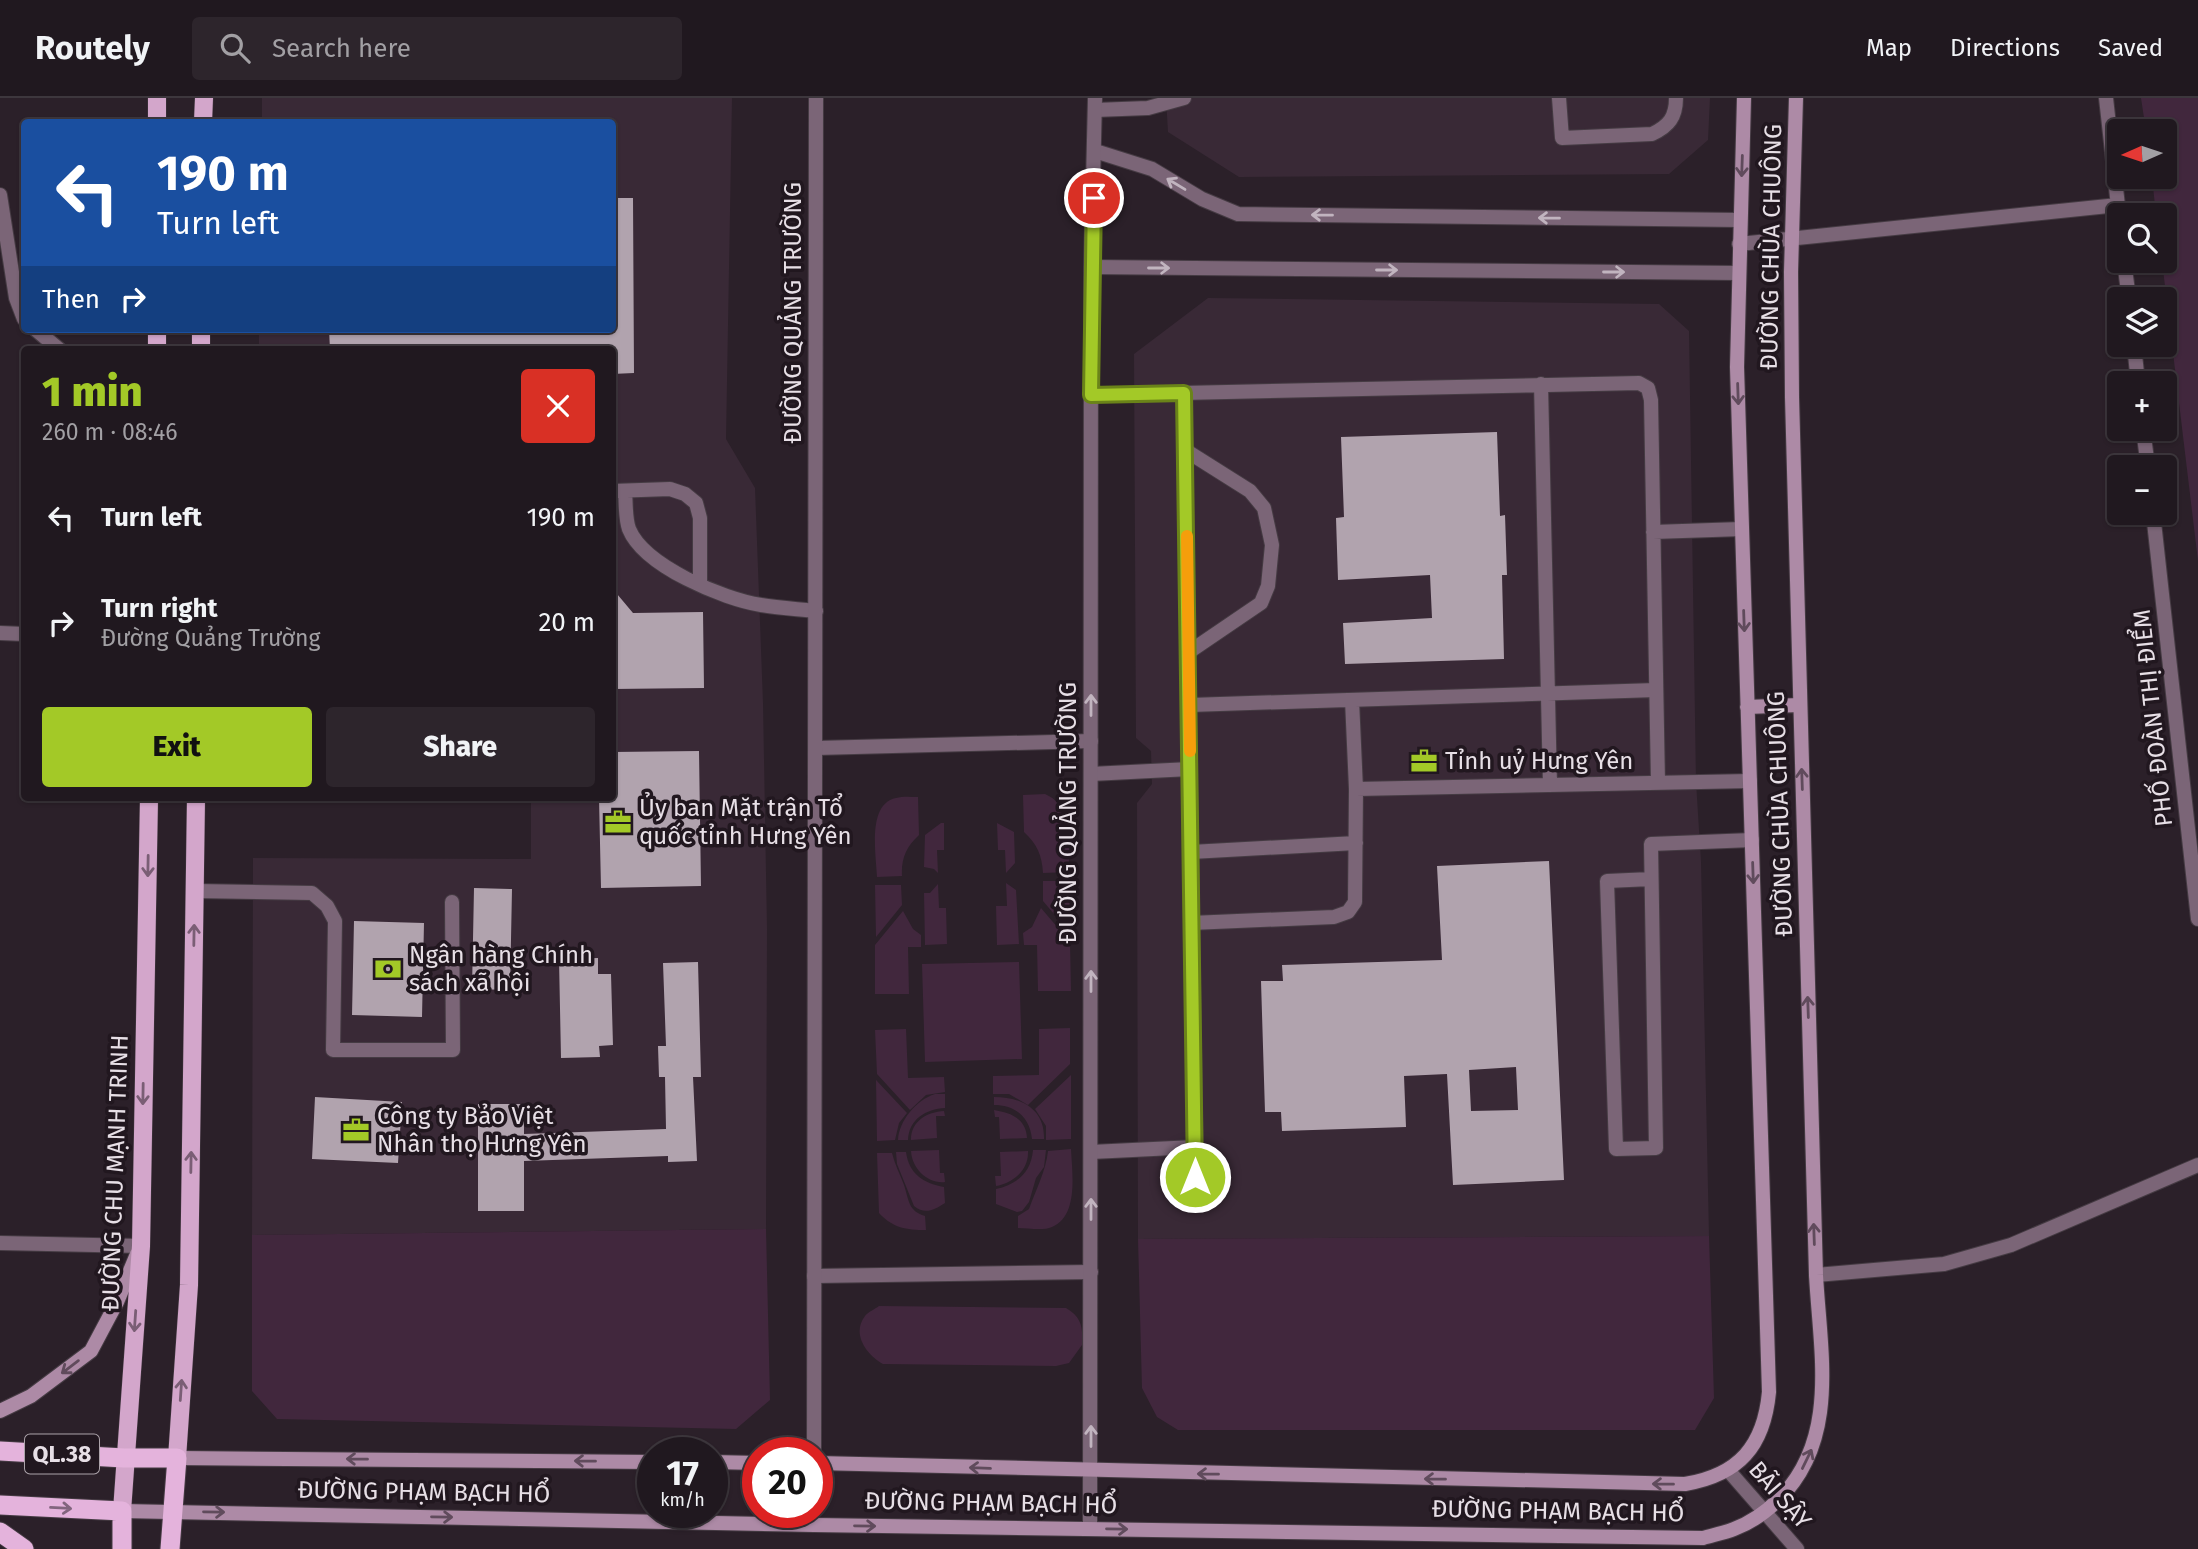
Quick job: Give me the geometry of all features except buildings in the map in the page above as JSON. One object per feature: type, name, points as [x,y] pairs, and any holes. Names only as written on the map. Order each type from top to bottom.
[{"type":"highway","name":"ĐƯỜNG PHẠM BẠCH HỔ","points":[[0,1451],[177,1458]]},
{"type":"highway","points":[[170,1549],[177,1458]]},
{"type":"highway","name":"ĐƯỜNG PHẠM BẠCH HỔ","points":[[0,1505],[122,1511]]},
{"type":"highway","name":"ĐƯỜNG CHU MẠNH TRINH","points":[[122,1511],[122,1549]]},
{"type":"highway","points":[[0,1532],[24,1549]]},
{"type":"main road","points":[[157,98],[157,119]]},
{"type":"main road","points":[[204,98],[204,119]]},
{"type":"main road","name":"ĐƯỜNG CHÙA CHUÔNG","points":[[1728,1470],[1746,1456],[1759,1437],[1767,1415],[1769,1392],[1737,367],[1744,98]]},
{"type":"main road","name":"ĐƯỜNG CHÙA CHUÔNG","points":[[1765,1512],[1790,1488],[1809,1458],[1820,1424],[1822,1389],[1816,1275],[1792,397],[1796,98]]},
{"type":"main road","points":[[1747,707],[1800,705]]},
{"type":"main road","name":"ĐƯỜNG CHU MẠNH TRINH","points":[[122,1511],[141,1247],[149,801]]},
{"type":"main road","points":[[177,1458],[189,1285],[196,801]]},
{"type":"main road","points":[[0,1411],[31,1396],[91,1351],[117,1302],[141,1247]]},
{"type":"main road","name":"ĐƯỜNG PHẠM BẠCH HỔ","points":[[177,1458],[637,1462]]},
{"type":"main road","name":"ĐƯỜNG PHẠM BẠCH HỔ","points":[[833,1464],[1685,1484],[1708,1480],[1728,1470]]},
{"type":"main road","name":"ĐƯỜNG PHẠM BẠCH HỔ","points":[[122,1511],[742,1517]]},
{"type":"main road","name":"ĐƯỜNG PHẠM BẠCH HỔ","points":[[833,1519],[1090,1529],[1703,1538],[1735,1528],[1765,1512]]},
{"type":"street","name":"ĐƯỜNG QUẢNG TRƯỜNG","points":[[814,1437],[816,98]]},
{"type":"street","points":[[1095,104],[1148,108],[1184,98]]},
{"type":"street","points":[[1559,98],[1562,138],[1653,134],[1665,128],[1672,119],[1676,98]]},
{"type":"street","points":[[2106,98],[2118,203]]},
{"type":"street","name":"ĐƯỜNG QUẢNG TRƯỜNG","points":[[1090,1529],[1091,267],[1095,104]]},
{"type":"street","points":[[1095,151],[1152,169],[1202,199],[1237,214],[1740,220]]},
{"type":"street","points":[[0,195],[16,298],[21,310]]},
{"type":"street","points":[[1740,244],[2107,211]]},
{"type":"street","points":[[1091,267],[1739,273]]},
{"type":"street","points":[[40,333],[55,346]]},
{"type":"street","points":[[1091,395],[1541,384],[1639,383],[1648,388],[1651,400],[1658,783]]},
{"type":"street","points":[[1541,384],[1550,785]]},
{"type":"street","points":[[1184,393],[1195,1177]]},
{"type":"street","points":[[1185,450],[1250,491],[1264,508],[1272,545],[1268,586],[1261,603],[1189,652]]},
{"type":"street","points":[[700,584],[700,518],[696,503],[685,494],[670,489],[619,491],[628,527],[642,550],[663,566],[720,594],[760,605],[816,611]]},
{"type":"street","name":"PHỐ ĐOÀN THỊ ĐIỂM","points":[[2154,525],[2198,919]]},
{"type":"street","points":[[1653,532],[1742,528]]},
{"type":"street","points":[[0,633],[21,634]]},
{"type":"street","points":[[1190,705],[1656,690]]},
{"type":"street","points":[[1191,923],[1334,917],[1348,912],[1355,902],[1356,789],[1352,700]]},
{"type":"street","points":[[816,748],[1091,741]]},
{"type":"street","points":[[1091,774],[1190,769]]},
{"type":"street","points":[[1356,789],[1749,781]]},
{"type":"street","points":[[1651,879],[1607,881],[1616,1149],[1656,1148],[1651,844],[1752,840]]},
{"type":"street","points":[[1191,852],[1356,843]]},
{"type":"street","points":[[195,891],[312,893],[327,906],[335,921],[333,1049],[453,1051],[452,902]]},
{"type":"street","points":[[1091,1152],[1195,1147]]},
{"type":"street","points":[[1816,1275],[1944,1264],[2011,1245],[2198,1166]]},
{"type":"street","points":[[0,1243],[141,1247]]},
{"type":"street","points":[[814,1276],[1091,1272]]},
{"type":"street","name":"BÃI SẬY","points":[[1728,1470],[1797,1549]]},
{"type":"shaded area","points":[[262,98],[732,98],[726,439],[755,488],[763,703],[767,929],[766,1229],[252,1235],[253,858],[531,859],[531,801],[616,801],[616,346],[259,346],[259,333],[616,333],[616,119],[262,119]]},
{"type":"shaded area","points":[[1166,98],[1710,98],[1708,140],[1669,174],[1239,177],[1168,132]]},
{"type":"shaded area","points":[[2141,98],[2198,98],[2198,561],[2174,357],[2177,357],[2177,287],[2165,287],[2163,273],[2177,273],[2177,203],[2155,203],[2153,189],[2177,189],[2177,119],[2144,119]]},
{"type":"shaded area","name":"Tỉnh uỷ Hưng Yên","points":[[1208,298],[1659,304],[1689,331],[1696,782],[1701,862],[1709,1236],[1138,1239],[1137,803],[1152,784],[1151,751],[1136,738],[1134,354]]},
{"type":"shaded area","points":[[1045,794],[1055,800],[1066,817],[1069,872],[1043,873],[1038,850],[1024,832],[1023,795]]},
{"type":"shaded area","points":[[918,797],[919,835],[905,854],[902,876],[877,877],[875,831],[881,810],[887,802],[896,798]]},
{"type":"shaded area","points":[[944,823],[944,850],[937,850],[938,873],[934,869],[924,867],[925,835]]},
{"type":"shaded area","points":[[997,823],[1014,832],[1015,863],[1006,873],[1005,850],[998,850]]},
{"type":"shaded area","points":[[1043,881],[1069,881],[1070,933],[1043,901]]},
{"type":"shaded area","points":[[1006,883],[1016,890],[1019,944],[997,945],[996,906],[1007,906]]},
{"type":"shaded area","points":[[938,884],[939,908],[946,908],[947,944],[925,945],[924,893],[930,893]]},
{"type":"shaded area","points":[[875,885],[901,885],[902,905],[876,937]]},
{"type":"shaded area","points":[[1041,908],[1070,942],[1071,991],[1038,991],[1037,945],[1024,945],[1023,933],[1032,927]]},
{"type":"shaded area","points":[[903,911],[913,929],[921,935],[921,947],[908,947],[909,994],[875,994],[875,945]]},
{"type":"shaded area","points":[[1019,962],[1022,1059],[925,1062],[922,964]]},
{"type":"shaded area","points":[[1070,1028],[1070,1064],[1028,1105],[1009,1094],[993,1094],[993,1076],[1039,1075],[1039,1029]]},
{"type":"shaded area","points":[[906,1029],[908,1078],[944,1077],[945,1092],[926,1095],[910,1110],[877,1074],[875,1030]]},
{"type":"shaded area","points":[[1071,1075],[1071,1139],[1046,1140],[1046,1126],[1035,1109]]},
{"type":"shaded area","points":[[876,1080],[907,1113],[899,1123],[895,1140],[877,1141]]},
{"type":"shaded area","points":[[935,1094],[945,1094],[945,1108],[931,1110],[920,1116],[912,1126],[908,1140],[898,1140],[910,1112],[921,1101]]},
{"type":"shaded area","points":[[994,1097],[1013,1099],[1030,1107],[1040,1120],[1044,1139],[1032,1139],[1025,1119],[1009,1107],[994,1105]]},
{"type":"shaded area","points":[[994,1110],[1017,1118],[1024,1126],[1027,1138],[1000,1139],[999,1117],[995,1117]]},
{"type":"shaded area","points":[[944,1111],[945,1116],[936,1116],[937,1138],[911,1140],[914,1128],[921,1119]]},
{"type":"shaded area","points":[[1071,1149],[1072,1192],[1070,1204],[1061,1221],[1048,1228],[1018,1228],[1018,1216],[1029,1209],[1048,1151]]},
{"type":"shaded area","points":[[939,1150],[940,1173],[944,1173],[945,1182],[933,1181],[922,1174],[914,1164],[911,1151]]},
{"type":"shaded area","points":[[1033,1150],[1046,1150],[1044,1167],[1036,1178],[1029,1202],[1022,1211],[1017,1212],[996,1204],[996,1189],[1022,1176],[1032,1158]]},
{"type":"shaded area","points":[[1028,1151],[1023,1170],[1008,1182],[996,1186],[995,1176],[1001,1176],[1000,1152]]},
{"type":"shaded area","points":[[896,1152],[906,1152],[910,1166],[918,1176],[944,1187],[945,1203],[930,1210],[914,1206],[897,1164]]},
{"type":"shaded area","points":[[877,1153],[892,1153],[910,1204],[915,1211],[925,1216],[926,1230],[900,1227],[879,1213]]},
{"type":"shaded area","points":[[766,1229],[770,1400],[736,1429],[277,1419],[252,1391],[252,1235]]},
{"type":"shaded area","points":[[1709,1236],[1714,1398],[1695,1430],[1178,1430],[1157,1417],[1142,1388],[1138,1239]]},
{"type":"shaded area","points":[[879,1306],[1066,1308],[1075,1315],[1080,1324],[1082,1345],[1069,1363],[1056,1366],[883,1364],[871,1355],[860,1337],[861,1323],[865,1316]]},
{"type":"slow traffic","points":[[1187,536],[1190,751]]},
{"type":"place","name":"Tỉnh uỷ Hưng Yên","points":[[1424,761]]},
{"type":"place","name":"Ủy ban Mặt trận Tổ quốc tỉnh Hưng Yên","points":[[618,822]]},
{"type":"place","name":"Ngân hàng Chính sách xã hội","points":[[388,969]]},
{"type":"place","name":"Công ty Bảo Việt Nhân thọ Hưng Yên","points":[[356,1130]]},
{"type":"route","points":[[1094,198],[1091,395],[1184,393],[1195,1177]]}]
